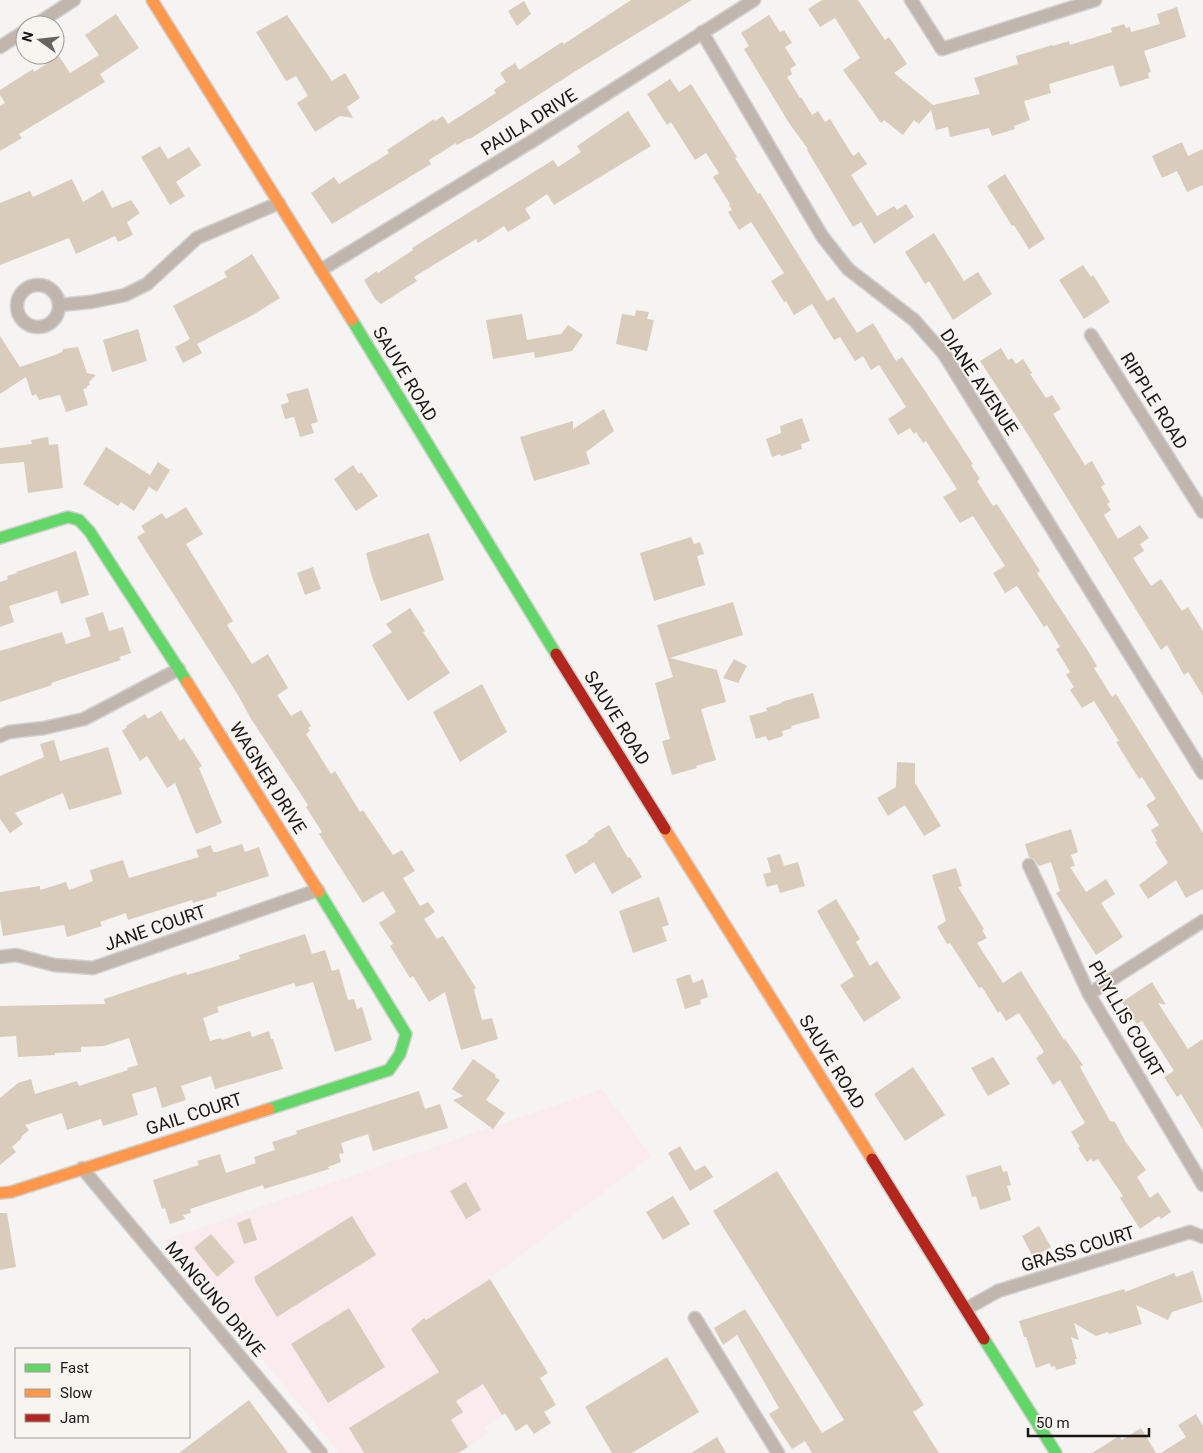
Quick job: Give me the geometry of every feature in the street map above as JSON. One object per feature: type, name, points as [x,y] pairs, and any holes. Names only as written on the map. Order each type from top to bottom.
[{"type":"street","points":[[51,15],[74,0]]},
{"type":"street","name":"SAUVE ROAD","points":[[152,0],[321,270],[536,622],[1056,1453]]},
{"type":"street","name":"PAULA DRIVE","points":[[321,270],[534,140],[754,0]]},
{"type":"street","points":[[911,0],[942,49],[1095,0]]},
{"type":"street","name":"DIANE AVENUE","points":[[702,32],[822,236],[848,269],[914,320],[944,354],[1203,773]]},
{"type":"street","points":[[0,47],[15,37]]},
{"type":"street","points":[[59,305],[91,302],[125,294],[147,284],[197,238],[279,203]]},
{"type":"street","name":"RIPPLE ROAD","points":[[1091,335],[1203,512]]},
{"type":"street","name":"WAGNER DRIVE","points":[[0,538],[68,517],[79,520],[90,532],[179,669],[406,1034],[400,1054],[393,1064]]},
{"type":"street","points":[[0,736],[9,732],[44,728],[84,719],[179,669]]},
{"type":"street","name":"PHYLLIS COURT","points":[[1028,865],[1089,994],[1203,1184]]},
{"type":"street","name":"JANE COURT","points":[[0,957],[16,955],[54,965],[93,968],[318,890]]},
{"type":"street","points":[[1089,994],[1203,921]]},
{"type":"street","name":"GAIL COURT","points":[[1,1193],[12,1192],[389,1070],[393,1064]]},
{"type":"street","name":"MANGUNO DRIVE","points":[[82,1168],[322,1453]]},
{"type":"street","name":"GRASS COURT","points":[[966,1308],[998,1291],[1190,1232],[1203,1236]]},
{"type":"street","points":[[695,1318],[778,1453]]},
{"type":"shaded area","points":[[602,1089],[651,1156],[490,1279],[426,1319],[448,1354],[468,1361],[502,1415],[485,1427],[489,1433],[458,1453],[339,1453],[165,1240]]},
{"type":"building","points":[[631,0],[692,0],[582,67],[470,139],[457,145],[456,143],[429,160],[431,164],[332,224],[311,193],[334,177],[339,184],[389,153],[387,150],[434,119],[435,121],[443,116],[448,124],[496,93],[494,90],[506,82],[500,73],[515,63],[519,70],[562,42],[564,44]]},
{"type":"building","points":[[822,0],[858,0],[885,40],[889,37],[907,64],[894,73],[933,105],[980,94],[974,78],[1018,64],[1016,56],[1069,41],[1070,45],[1112,32],[1111,28],[1124,24],[1126,28],[1130,27],[1131,32],[1160,24],[1157,14],[1177,7],[1186,37],[1144,51],[1151,72],[1148,73],[1149,78],[1120,87],[1113,65],[1049,84],[1051,93],[1024,101],[1030,120],[1014,126],[1015,129],[992,136],[989,128],[950,137],[948,127],[936,130],[931,110],[919,124],[914,120],[903,135],[884,120],[881,123],[843,70],[860,58],[835,18],[820,27],[808,9]]},
{"type":"building","points":[[524,1],[531,14],[517,26],[508,11]]},
{"type":"building","points":[[116,14],[139,48],[100,74],[105,82],[19,134],[22,138],[0,151],[0,106],[5,103],[0,95],[0,90],[33,69],[34,72],[45,65],[65,65],[70,73],[99,55],[85,35]]},
{"type":"building","points":[[287,15],[332,81],[345,73],[360,98],[347,107],[353,118],[340,116],[315,132],[297,103],[308,96],[296,76],[286,81],[256,32]]},
{"type":"building","points":[[769,15],[780,32],[784,30],[792,43],[785,47],[796,65],[790,69],[792,74],[787,77],[800,98],[812,115],[818,111],[825,122],[830,119],[853,156],[859,152],[867,164],[851,175],[877,216],[894,206],[897,210],[906,204],[914,217],[874,244],[861,222],[853,227],[808,149],[789,123],[744,49],[749,46],[741,33]]},
{"type":"building","points":[[670,79],[679,92],[691,84],[737,157],[735,158],[758,194],[760,193],[827,301],[834,297],[857,333],[873,323],[896,361],[902,357],[927,394],[973,464],[971,465],[980,479],[977,481],[993,506],[997,504],[1040,571],[1037,573],[1088,651],[1097,666],[1094,668],[1112,697],[1116,694],[1203,833],[1203,889],[1186,898],[1176,880],[1148,899],[1139,885],[1168,863],[1155,842],[1157,841],[1151,830],[1159,825],[1146,805],[1156,799],[1142,777],[1139,779],[1116,742],[1119,741],[1094,701],[1082,708],[1070,690],[1074,687],[1066,675],[1070,672],[1056,649],[1060,647],[1047,625],[1044,627],[1017,586],[1005,593],[993,573],[1005,566],[973,516],[960,523],[943,497],[957,489],[926,441],[923,443],[916,432],[914,434],[910,428],[898,435],[888,419],[906,407],[879,365],[871,370],[863,356],[855,361],[840,337],[834,340],[812,304],[794,315],[786,301],[784,302],[771,281],[784,273],[751,222],[739,230],[728,212],[732,210],[730,204],[713,177],[719,173],[706,153],[695,160],[671,122],[667,125],[647,94]]},
{"type":"building","points":[[628,111],[651,146],[554,205],[547,194],[525,209],[531,218],[508,232],[504,226],[478,243],[476,239],[414,277],[417,281],[381,304],[375,299],[364,280],[377,271],[378,273],[413,250],[412,248],[553,160],[558,167],[581,152],[577,146]]},
{"type":"building","points":[[1182,142],[1188,156],[1203,149],[1203,185],[1187,192],[1177,171],[1162,178],[1152,156]]},
{"type":"building","points":[[160,146],[168,159],[189,147],[201,165],[176,182],[185,196],[170,205],[141,157]]},
{"type":"building","points":[[1005,174],[1045,239],[1029,249],[987,186]]},
{"type":"building","points":[[72,179],[83,202],[103,190],[112,208],[131,200],[140,213],[127,222],[133,235],[118,242],[115,236],[76,254],[69,238],[0,265],[0,203],[30,191],[33,197]]},
{"type":"building","points":[[934,233],[964,281],[978,272],[992,294],[953,320],[929,281],[925,284],[905,252]]},
{"type":"building","points":[[252,254],[280,298],[251,316],[197,344],[202,353],[183,363],[175,347],[190,339],[173,306],[227,277],[224,272]]},
{"type":"building","points":[[1083,265],[1091,277],[1093,275],[1110,302],[1084,319],[1059,280]]},
{"type":"building","points":[[636,310],[649,312],[647,319],[654,320],[647,351],[616,344],[622,314],[635,316]]},
{"type":"building","points":[[522,314],[527,340],[561,334],[568,325],[583,335],[572,351],[535,358],[534,352],[493,359],[486,320]]},
{"type":"building","points":[[138,329],[147,361],[112,372],[103,340]]},
{"type":"building","points":[[0,336],[20,367],[55,355],[62,352],[63,349],[78,347],[87,373],[96,375],[89,382],[90,385],[83,389],[88,405],[66,412],[60,395],[39,400],[36,394],[32,396],[26,377],[0,394]]},
{"type":"building","points":[[1001,348],[1008,360],[1012,358],[1016,364],[1023,359],[1032,373],[1030,374],[1046,398],[1052,395],[1061,409],[1053,414],[1085,465],[1092,461],[1105,484],[1101,487],[1110,502],[1107,504],[1111,510],[1104,515],[1118,539],[1140,525],[1149,538],[1140,544],[1144,551],[1133,558],[1151,586],[1161,579],[1182,611],[1188,607],[1203,631],[1203,696],[1188,672],[1184,675],[1167,645],[1161,650],[1025,430],[980,361]]},
{"type":"building","points":[[308,388],[318,422],[311,424],[314,433],[300,437],[294,417],[285,419],[281,405],[289,402],[286,394]]},
{"type":"building","points":[[604,409],[614,431],[586,452],[590,464],[534,481],[520,437],[573,421],[573,429]]},
{"type":"building","points":[[802,418],[810,441],[801,444],[802,449],[772,457],[766,439],[781,433],[780,426]]},
{"type":"building","points":[[48,437],[49,445],[58,444],[63,488],[28,493],[24,462],[0,464],[0,448],[32,444],[31,440]]},
{"type":"building","points":[[106,447],[150,475],[158,462],[170,470],[157,492],[149,487],[134,511],[121,502],[118,506],[83,484]]},
{"type":"building","points":[[353,465],[359,474],[361,472],[378,496],[356,511],[334,479]]},
{"type":"building","points":[[186,507],[203,534],[186,544],[233,621],[227,625],[252,664],[268,654],[288,688],[277,695],[291,716],[301,710],[311,726],[308,728],[310,731],[306,734],[331,774],[335,771],[360,812],[363,810],[393,855],[402,850],[415,871],[403,878],[420,906],[428,902],[435,912],[424,919],[437,939],[443,936],[476,988],[474,990],[482,1020],[492,1018],[498,1039],[461,1050],[445,992],[429,1002],[413,976],[410,978],[390,946],[393,944],[379,923],[396,912],[383,891],[363,903],[319,834],[322,832],[306,807],[308,805],[251,719],[238,695],[137,537],[145,532],[141,526],[162,513],[166,519]]},
{"type":"building","points":[[429,533],[444,580],[381,601],[366,553]]},
{"type":"building","points":[[691,537],[694,544],[700,542],[704,554],[697,556],[705,585],[654,601],[640,553]]},
{"type":"building","points":[[76,551],[89,595],[61,604],[57,591],[9,606],[14,622],[0,627],[0,582],[8,579],[7,576],[16,572]]},
{"type":"building","points":[[313,567],[321,589],[305,595],[297,573]]},
{"type":"building","points":[[733,602],[743,635],[670,658],[717,670],[726,702],[701,709],[716,760],[672,775],[662,741],[670,739],[655,683],[673,677],[657,625]]},
{"type":"building","points":[[410,608],[425,631],[423,632],[450,673],[408,701],[372,645],[392,632],[386,624]]},
{"type":"building","points":[[103,612],[109,631],[123,627],[131,653],[119,657],[121,660],[0,702],[0,651],[62,632],[66,644],[91,636],[85,618]]},
{"type":"building","points":[[734,659],[747,666],[738,683],[723,678]]},
{"type":"building","points":[[482,684],[507,732],[460,762],[433,712]]},
{"type":"building","points":[[813,693],[820,718],[791,726],[792,728],[782,731],[783,736],[768,741],[766,736],[756,739],[749,716],[767,711],[766,708],[781,702]]},
{"type":"building","points":[[161,711],[180,741],[184,738],[202,766],[199,768],[222,823],[196,834],[175,783],[167,788],[147,756],[140,761],[122,731],[126,726],[145,714],[148,719]]},
{"type":"building","points":[[54,740],[60,761],[108,747],[122,794],[69,810],[63,793],[15,813],[23,824],[10,833],[0,819],[0,776],[44,757],[40,744]]},
{"type":"building","points":[[897,762],[915,763],[915,783],[941,826],[924,836],[905,805],[888,816],[877,798],[896,787]]},
{"type":"building","points":[[609,825],[628,858],[630,857],[642,877],[612,894],[594,862],[575,874],[565,855],[588,842],[595,836],[594,834]]},
{"type":"building","points":[[1071,829],[1078,852],[1071,855],[1075,866],[1070,867],[1086,892],[1106,879],[1115,894],[1101,903],[1123,937],[1096,955],[1056,893],[1060,891],[1051,862],[1039,866],[1034,859],[1029,857],[1025,844]]},
{"type":"building","points":[[242,844],[245,852],[259,847],[269,876],[216,893],[217,896],[193,903],[192,900],[128,920],[126,913],[100,922],[102,926],[67,937],[64,925],[3,936],[0,918],[0,892],[40,886],[40,890],[66,882],[69,890],[93,881],[90,870],[123,860],[129,878],[199,857],[196,850],[211,845],[213,852],[217,852]]},
{"type":"building","points":[[780,854],[784,866],[798,862],[805,886],[780,893],[777,884],[767,887],[763,874],[771,872],[767,858]]},
{"type":"building","points":[[956,868],[962,886],[958,887],[984,929],[982,930],[987,938],[977,943],[1003,983],[1021,971],[1064,1040],[1083,1065],[1080,1067],[1110,1121],[1115,1122],[1125,1141],[1146,1170],[1137,1177],[1150,1198],[1158,1192],[1171,1212],[1161,1219],[1159,1216],[1140,1229],[1120,1198],[1123,1196],[1098,1159],[1093,1162],[1091,1159],[1087,1162],[1071,1132],[1085,1123],[1060,1080],[1053,1085],[1036,1058],[1044,1052],[1019,1013],[1006,1021],[1000,1011],[998,1013],[982,987],[979,988],[950,943],[947,944],[937,927],[946,921],[932,875]]},
{"type":"building","points":[[659,897],[669,925],[662,927],[667,941],[633,953],[619,911]]},
{"type":"building","points":[[836,899],[860,939],[856,942],[870,966],[877,961],[901,998],[864,1022],[840,985],[854,976],[817,911]]},
{"type":"building","points":[[305,934],[312,954],[325,950],[332,971],[339,969],[348,1000],[354,999],[357,1009],[362,1007],[372,1040],[335,1052],[313,982],[296,987],[294,983],[217,1007],[219,1012],[203,1018],[210,1041],[221,1038],[222,1040],[250,1031],[252,1037],[269,1031],[283,1069],[215,1089],[211,1076],[181,1086],[186,1100],[162,1108],[156,1087],[132,1094],[138,1115],[103,1126],[101,1119],[67,1130],[62,1113],[25,1125],[29,1130],[12,1147],[16,1152],[0,1165],[0,1098],[18,1083],[31,1079],[35,1094],[77,1081],[79,1086],[138,1065],[129,1038],[104,1046],[81,1047],[81,1052],[18,1057],[16,1036],[0,1037],[0,1006],[105,1004],[104,999],[186,972],[187,975],[240,959],[239,955]]},
{"type":"building","points":[[690,974],[693,983],[703,979],[708,997],[700,1000],[701,1004],[685,1009],[676,979]]},
{"type":"building","points":[[1152,982],[1166,1005],[1158,1003],[1188,1049],[1203,1039],[1203,1130],[1181,1094],[1177,1097],[1164,1077],[1174,1071],[1142,1021],[1137,1024],[1122,1002]]},
{"type":"building","points":[[993,1057],[1010,1084],[988,1096],[971,1068]]},
{"type":"building","points":[[473,1059],[500,1080],[486,1100],[505,1113],[493,1129],[453,1100],[463,1096],[452,1089]]},
{"type":"building","points":[[913,1067],[945,1115],[905,1141],[874,1094]]},
{"type":"building","points":[[419,1091],[425,1109],[440,1104],[448,1128],[373,1151],[368,1134],[341,1143],[344,1153],[339,1154],[341,1162],[328,1167],[329,1169],[264,1189],[263,1185],[190,1209],[191,1213],[183,1215],[185,1219],[170,1224],[165,1208],[162,1209],[153,1180],[199,1165],[197,1161],[220,1154],[226,1173],[256,1163],[254,1157],[275,1150],[272,1142],[297,1134],[296,1131]]},
{"type":"building","points":[[680,1146],[695,1171],[705,1165],[713,1177],[690,1191],[668,1153]]},
{"type":"building","points":[[1001,1165],[1003,1172],[1007,1171],[1011,1185],[1007,1186],[1011,1200],[980,1210],[976,1196],[972,1197],[966,1176]]},
{"type":"building","points":[[777,1171],[924,1405],[913,1412],[939,1453],[812,1453],[805,1441],[792,1449],[769,1414],[779,1408],[737,1335],[723,1345],[714,1328],[745,1309],[822,1433],[844,1420],[713,1211]]},
{"type":"building","points":[[466,1182],[481,1210],[466,1219],[450,1191]]},
{"type":"building","points":[[673,1196],[690,1224],[663,1240],[646,1212]]},
{"type":"building","points":[[0,1213],[7,1213],[16,1267],[0,1270]]},
{"type":"building","points":[[352,1216],[376,1255],[277,1317],[254,1277]]},
{"type":"building","points":[[250,1218],[257,1240],[244,1244],[237,1223]]},
{"type":"building","points":[[1039,1226],[1051,1247],[1033,1257],[1022,1236]]},
{"type":"building","points":[[211,1234],[235,1262],[217,1277],[194,1248]]},
{"type":"building","points":[[1193,1271],[1203,1302],[1172,1312],[1168,1320],[1136,1305],[1142,1324],[1109,1334],[1108,1332],[1096,1336],[1074,1323],[1079,1340],[1071,1337],[1077,1359],[1075,1359],[1076,1364],[1056,1370],[1055,1366],[1051,1367],[1050,1363],[1036,1368],[1019,1321],[1124,1289],[1125,1292],[1174,1273],[1176,1277]]},
{"type":"building","points":[[490,1279],[548,1373],[540,1378],[556,1405],[544,1412],[551,1423],[534,1434],[527,1424],[516,1431],[505,1413],[502,1415],[483,1384],[456,1401],[463,1412],[451,1420],[468,1447],[458,1453],[364,1453],[349,1428],[439,1372],[411,1329],[424,1318],[426,1320]]},
{"type":"building","points":[[349,1308],[385,1367],[328,1403],[291,1344]]},
{"type":"building","points":[[667,1357],[699,1412],[632,1453],[612,1453],[585,1407]]},
{"type":"building","points":[[249,1400],[288,1453],[179,1453]]},
{"type":"building","points":[[1196,1414],[1203,1426],[1203,1453],[1161,1453],[1186,1437],[1178,1425]]},
{"type":"building","points":[[1141,1428],[1156,1453],[1092,1453],[1119,1436],[1122,1440]]},
{"type":"building","points":[[717,1437],[726,1453],[691,1453]]},
{"type":"traffic: fast","points":[[352,320],[556,654]]},
{"type":"traffic: fast","points":[[0,538],[68,517],[79,520],[90,532],[187,682]]},
{"type":"traffic: fast","points":[[269,1109],[389,1070],[400,1054],[406,1034],[319,892]]},
{"type":"traffic: fast","points":[[984,1339],[1056,1453]]},
{"type":"traffic: slow","points":[[152,0],[352,320]]},
{"type":"traffic: slow","points":[[187,682],[319,892]]},
{"type":"traffic: slow","points":[[665,829],[872,1159]]},
{"type":"traffic: slow","points":[[0,1193],[11,1192],[269,1109]]},
{"type":"traffic: jam","points":[[556,654],[665,829]]},
{"type":"traffic: jam","points":[[872,1159],[984,1339]]}]
